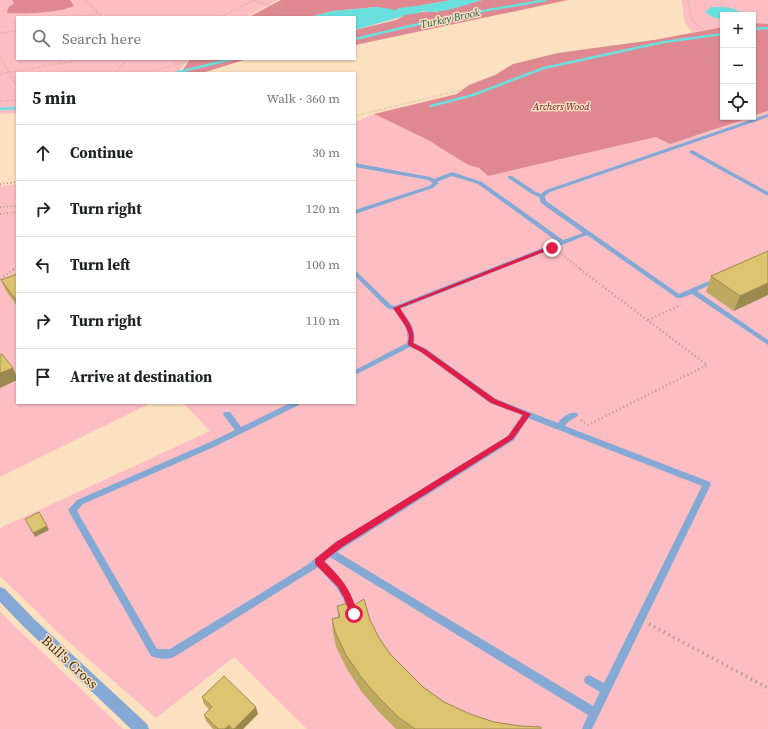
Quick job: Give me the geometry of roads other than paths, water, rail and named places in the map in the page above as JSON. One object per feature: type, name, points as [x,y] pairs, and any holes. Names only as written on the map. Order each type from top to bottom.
[{"type":"street","name":"Bull's Cross","points":[[0,592],[29,623],[142,729]]},
{"type":"lane","points":[[542,196],[548,191],[590,175],[702,139],[768,115]]},
{"type":"lane","points":[[692,152],[768,194]]},
{"type":"lane","points":[[356,165],[434,181],[452,174],[480,183],[563,243]]},
{"type":"lane","points":[[510,177],[534,193],[542,196]]},
{"type":"lane","points":[[356,212],[431,187],[436,184],[434,181]]},
{"type":"lane","points":[[542,196],[543,202],[679,297],[720,278]]},
{"type":"lane","points":[[356,274],[389,307],[396,308],[587,234]]},
{"type":"lane","points":[[692,291],[768,343]]},
{"type":"lane","points":[[356,372],[410,344],[412,335],[409,327],[396,308]]},
{"type":"lane","points":[[410,344],[423,350],[493,401],[706,484],[587,729]]},
{"type":"lane","points":[[294,404],[240,431],[80,502],[72,510],[154,653],[171,654],[318,561],[329,552],[511,438],[527,414]]},
{"type":"lane","points":[[226,414],[240,431]]},
{"type":"lane","points":[[560,427],[564,420],[574,415]]},
{"type":"lane","points":[[329,552],[595,713]]},
{"type":"lane","points":[[318,561],[341,584],[348,597],[354,614]]},
{"type":"lane","points":[[589,680],[606,690]]},
{"type":"water","points":[[452,0],[482,0],[437,12],[428,12],[411,7]]},
{"type":"water","points":[[377,7],[392,9],[404,16],[356,30],[356,16],[314,16],[333,11]]},
{"type":"water","points":[[711,7],[724,7],[740,12],[720,12],[720,19],[714,18],[705,12]]},
{"type":"waterway","name":"Turkey Brook","points":[[356,39],[449,17],[546,0]]},
{"type":"waterway","points":[[399,12],[416,10]]},
{"type":"waterway","points":[[756,29],[768,28]]},
{"type":"waterway","points":[[431,106],[473,95],[544,68],[664,42],[720,34]]},
{"type":"waterway","name":"Turkey Brook","points":[[179,72],[228,60]]},
{"type":"waterway","name":"Turkey Brook","points":[[0,109],[16,108]]},
{"type":"park label","name":"Archers Wood","points":[[561,106]]}]
